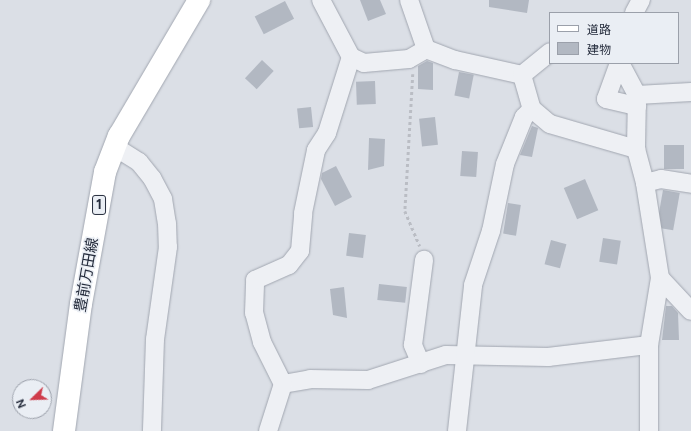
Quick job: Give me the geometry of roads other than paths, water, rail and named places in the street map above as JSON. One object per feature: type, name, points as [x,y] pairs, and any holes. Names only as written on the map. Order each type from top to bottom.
[{"type":"main road","name":"豊前万田線","points":[[64,431],[81,304],[105,172],[115,147],[199,0]]},
{"type":"street","points":[[321,0],[350,57],[364,63],[420,52],[522,74],[549,53]]},
{"type":"street","points":[[409,0],[420,52]]},
{"type":"street","points":[[635,12],[641,0]]},
{"type":"street","points":[[268,431],[283,384],[262,342],[254,313],[255,280],[289,265],[300,252],[303,213],[316,150],[327,133],[350,57]]},
{"type":"street","points":[[619,64],[606,99],[637,100],[691,92]]},
{"type":"street","points":[[619,64],[637,100],[636,149],[645,182],[660,278],[649,345],[649,431]]},
{"type":"street","points":[[522,74],[532,109],[550,124],[636,149]]},
{"type":"street","points":[[457,431],[473,285],[491,231],[505,164],[524,117],[532,109]]},
{"type":"street","points":[[115,147],[139,162],[152,178],[162,199],[167,223],[168,247],[155,340],[152,431]]},
{"type":"street","points":[[645,182],[661,179],[691,184]]},
{"type":"street","points":[[421,364],[414,345],[424,260]]},
{"type":"street","points":[[660,278],[691,311]]},
{"type":"street","points":[[283,384],[310,379],[368,380],[421,364],[446,354],[465,356],[548,356],[649,345]]}]
